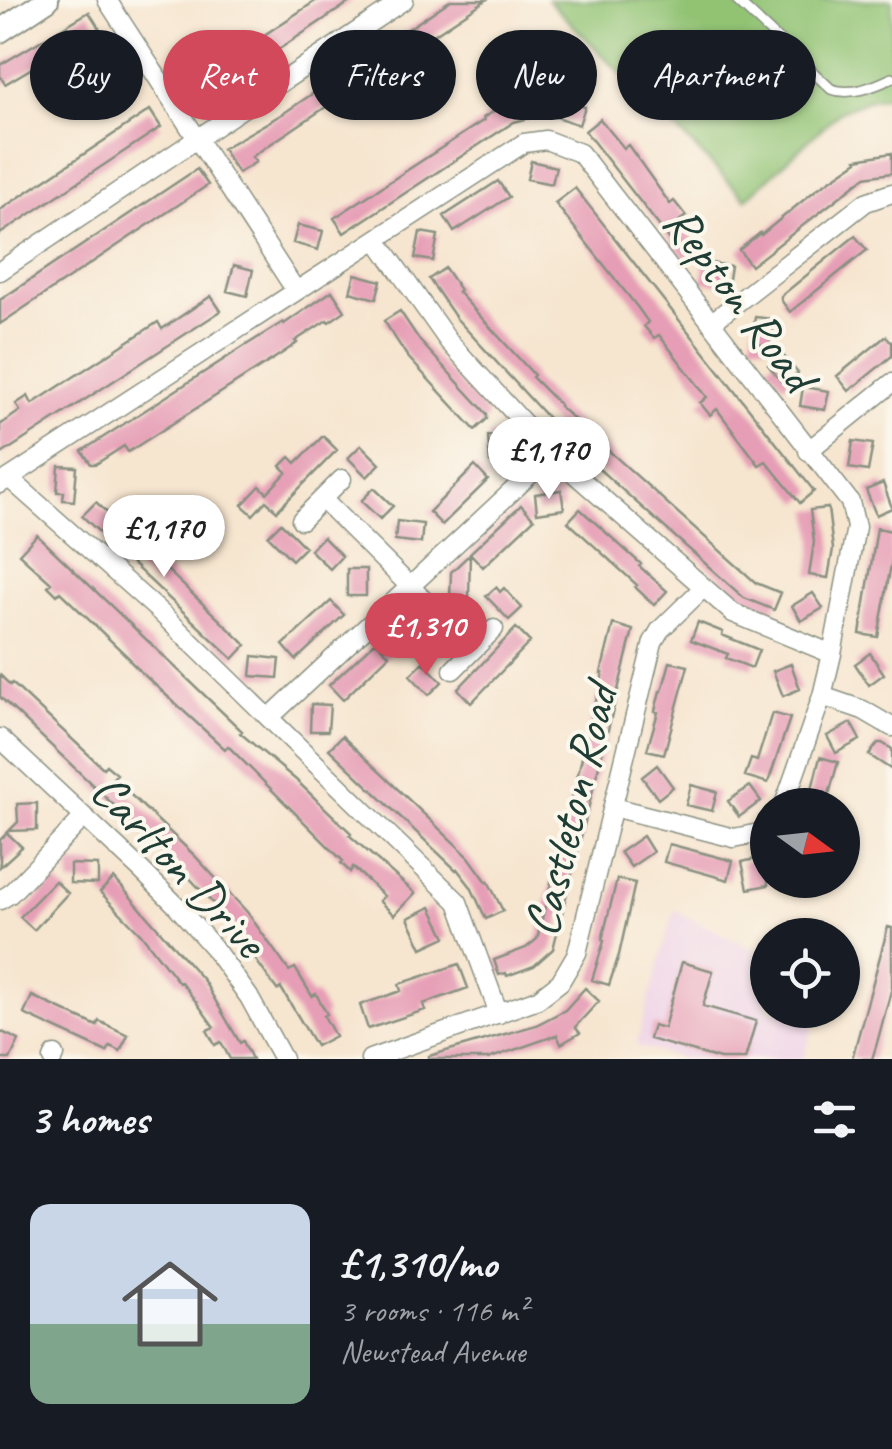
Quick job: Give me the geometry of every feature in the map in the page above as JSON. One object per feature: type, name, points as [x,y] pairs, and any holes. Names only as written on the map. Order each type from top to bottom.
[{"type":"main road","points":[[0,30],[47,0]]},
{"type":"street","points":[[107,0],[296,291]]},
{"type":"street","points":[[0,271],[404,0]]},
{"type":"street","name":"Repton Road","points":[[4,480],[524,143],[546,140],[580,152],[850,502],[856,528],[832,654],[822,696],[790,788]]},
{"type":"street","points":[[712,324],[866,202],[892,193]]},
{"type":"street","points":[[377,240],[449,342],[552,454],[733,613],[832,654]]},
{"type":"street","points":[[808,451],[892,383]]},
{"type":"street","points":[[269,718],[552,454]]},
{"type":"street","points":[[301,520],[342,479]]},
{"type":"street","points":[[4,480],[160,612],[458,902],[499,1014]]},
{"type":"street","points":[[322,499],[473,649]]},
{"type":"street","name":"Castleton Road","points":[[370,1059],[538,1000],[569,970],[577,953],[653,642],[660,630],[702,589]]},
{"type":"street","points":[[453,670],[494,628]]},
{"type":"street","points":[[822,696],[864,710],[892,727]]},
{"type":"street","name":"Carlton Drive","points":[[0,738],[175,904],[213,947],[248,997],[283,1059]]},
{"type":"street","points":[[613,806],[734,838],[750,835]]},
{"type":"street","points":[[0,900],[84,817]]},
{"type":"lane","points":[[736,0],[831,90],[843,94],[892,78]]},
{"type":"shaded area","points":[[674,910],[750,948],[750,1028],[812,1028],[804,1059],[685,1059],[636,1046]]},
{"type":"green space","points":[[548,0],[892,0],[892,96],[870,99],[840,111],[746,199],[667,120],[816,120],[816,30],[617,30],[617,69],[597,49],[597,30],[578,30]]},
{"type":"building","points":[[317,0],[353,0],[290,42],[290,30],[272,30]]},
{"type":"building","points":[[451,0],[486,0],[441,30],[407,30]]},
{"type":"building","points":[[89,12],[99,28],[96,30],[59,30]]},
{"type":"building","points":[[30,47],[30,69],[5,84],[0,65]]},
{"type":"building","points":[[310,95],[310,118],[252,157],[256,162],[238,173],[222,149],[272,120],[290,120],[290,109]]},
{"type":"building","points":[[150,110],[161,127],[0,234],[0,210],[135,120],[143,120],[143,115]]},
{"type":"building","points":[[600,119],[624,148],[628,145],[670,204],[674,201],[686,216],[679,221],[700,247],[685,259],[585,131]]},
{"type":"building","points":[[484,120],[522,120],[344,233],[334,218]]},
{"type":"building","points":[[892,153],[892,173],[865,177],[751,266],[739,250],[857,159]]},
{"type":"building","points":[[531,161],[556,167],[552,184],[527,179]]},
{"type":"building","points":[[197,169],[208,185],[0,324],[0,300]]},
{"type":"building","points":[[498,181],[509,197],[454,232],[444,216]]},
{"type":"building","points":[[575,188],[814,491],[800,503],[766,461],[759,465],[717,409],[710,415],[700,403],[707,397],[659,335],[654,338],[644,326],[648,322],[638,308],[555,203]]},
{"type":"building","points":[[298,225],[323,231],[318,250],[293,243]]},
{"type":"building","points":[[420,232],[438,235],[433,261],[415,258]]},
{"type":"building","points":[[855,236],[867,250],[790,312],[781,296]]},
{"type":"building","points":[[704,262],[731,266],[728,285],[702,282]]},
{"type":"building","points":[[234,265],[253,270],[247,296],[227,291]]},
{"type":"building","points":[[445,268],[458,292],[559,406],[756,583],[781,593],[774,610],[744,598],[555,430],[456,318],[429,279]]},
{"type":"building","points":[[355,274],[381,281],[376,299],[350,292]]},
{"type":"building","points":[[332,291],[345,311],[128,452],[124,446],[91,464],[82,451],[284,324]]},
{"type":"building","points":[[211,296],[221,311],[0,455],[0,425],[20,411],[16,404],[28,396],[32,404],[158,322],[162,329]]},
{"type":"building","points":[[400,311],[420,341],[487,414],[475,430],[407,356],[384,321]]},
{"type":"building","points":[[755,317],[774,319],[770,346],[751,343]]},
{"type":"building","points":[[886,336],[892,343],[892,356],[849,391],[837,376]]},
{"type":"building","points":[[782,354],[798,373],[784,385],[768,365]]},
{"type":"building","points":[[803,387],[829,391],[825,410],[800,406]]},
{"type":"building","points":[[505,434],[508,460],[490,462],[488,436]]},
{"type":"building","points":[[323,436],[337,450],[277,511],[266,501],[253,515],[242,505],[260,486],[267,493],[287,472],[281,466],[290,457],[296,463]]},
{"type":"building","points":[[853,441],[873,444],[868,471],[849,468]]},
{"type":"building","points":[[361,445],[380,464],[367,477],[348,458]]},
{"type":"building","points":[[59,466],[77,467],[74,501],[63,500],[64,492],[57,492]]},
{"type":"building","points":[[475,466],[488,480],[442,525],[429,512]]},
{"type":"building","points":[[883,483],[892,508],[876,515],[866,490]]},
{"type":"building","points":[[374,488],[393,506],[380,519],[361,501]]},
{"type":"building","points":[[561,490],[564,509],[537,513],[535,494]]},
{"type":"building","points":[[96,502],[246,645],[233,659],[82,516]]},
{"type":"building","points":[[521,505],[534,519],[483,567],[470,553]]},
{"type":"building","points":[[828,508],[833,549],[828,578],[809,575],[814,542],[810,510]]},
{"type":"building","points":[[580,509],[667,591],[654,605],[568,522]]},
{"type":"building","points":[[397,521],[423,524],[421,543],[395,540]]},
{"type":"building","points":[[281,523],[305,547],[292,560],[268,536]]},
{"type":"building","points":[[877,528],[892,531],[892,559],[878,637],[860,634]]},
{"type":"building","points":[[37,535],[240,733],[296,780],[349,835],[415,893],[394,915],[379,901],[384,896],[353,867],[350,872],[228,746],[225,749],[60,592],[57,595],[48,586],[51,583],[19,554]]},
{"type":"building","points":[[323,537],[342,556],[330,569],[310,550]]},
{"type":"building","points":[[470,554],[469,598],[450,598],[451,572]]},
{"type":"building","points":[[347,569],[366,569],[366,596],[347,596]]},
{"type":"building","points":[[496,587],[500,592],[504,588],[522,608],[509,620],[486,596]]},
{"type":"building","points":[[813,593],[823,608],[801,621],[792,606]]},
{"type":"building","points":[[331,601],[344,615],[296,660],[283,645]]},
{"type":"building","points":[[698,622],[759,650],[752,668],[691,640]]},
{"type":"building","points":[[395,624],[422,626],[420,644],[394,642]]},
{"type":"building","points":[[613,624],[633,630],[553,949],[534,966],[499,975],[494,960],[526,948],[537,939]]},
{"type":"building","points":[[516,628],[530,642],[471,703],[458,689]]},
{"type":"building","points":[[374,643],[389,655],[343,700],[329,685]]},
{"type":"building","points":[[870,653],[884,674],[869,685],[855,664]]},
{"type":"building","points":[[253,656],[280,659],[278,678],[251,676]]},
{"type":"building","points":[[423,662],[442,682],[429,695],[410,675]]},
{"type":"building","points":[[670,662],[688,666],[664,754],[647,750]]},
{"type":"building","points":[[791,664],[800,689],[783,696],[773,671]]},
{"type":"building","points":[[0,675],[103,768],[106,765],[117,774],[113,778],[247,912],[289,971],[295,968],[312,996],[316,994],[335,1036],[316,1046],[281,988],[277,990],[225,916],[0,697]]},
{"type":"building","points":[[311,704],[330,705],[328,731],[310,731]]},
{"type":"building","points":[[772,713],[790,718],[768,783],[745,776],[751,759],[757,761]]},
{"type":"building","points":[[851,723],[860,740],[836,753],[827,736]]},
{"type":"building","points":[[342,736],[469,857],[488,881],[503,911],[486,919],[471,887],[457,869],[329,749]]},
{"type":"building","points":[[878,743],[892,749],[892,770],[869,755]]},
{"type":"building","points":[[820,757],[838,762],[831,788],[812,788]]},
{"type":"building","points":[[657,765],[673,787],[658,799],[642,777]]},
{"type":"building","points":[[691,785],[717,792],[712,811],[686,805]]},
{"type":"building","points":[[751,788],[750,809],[739,817],[728,801]]},
{"type":"building","points":[[37,803],[37,830],[9,831],[18,822],[17,804]]},
{"type":"building","points":[[7,833],[22,847],[0,867],[0,840]]},
{"type":"building","points":[[643,836],[653,852],[631,867],[620,852]]},
{"type":"building","points":[[669,844],[733,861],[728,880],[664,862]]},
{"type":"building","points":[[750,860],[750,889],[748,889],[742,862]]},
{"type":"building","points":[[70,864],[98,865],[98,884],[70,883]]},
{"type":"building","points":[[114,878],[204,981],[252,1059],[230,1059],[221,1042],[215,1045],[207,1030],[214,1027],[197,1003],[141,934],[100,892]]},
{"type":"building","points":[[617,879],[635,883],[609,985],[592,980]]},
{"type":"building","points":[[55,881],[68,893],[34,930],[20,917]]},
{"type":"building","points":[[431,907],[446,937],[422,948],[408,918]]},
{"type":"building","points":[[888,927],[892,928],[892,987],[877,1043],[872,1059],[852,1059]]},
{"type":"building","points":[[682,962],[713,971],[703,1006],[750,1019],[750,1028],[754,1028],[745,1059],[720,1059],[649,1039],[653,1025],[664,1028]]},
{"type":"building","points":[[459,964],[468,988],[423,1004],[425,1010],[368,1029],[360,1005],[401,991],[399,984]]},
{"type":"building","points":[[585,988],[599,1001],[575,1027],[580,1033],[561,1044],[557,1035],[488,1059],[429,1059],[536,1025],[565,1010]]},
{"type":"building","points":[[32,996],[97,1026],[99,1021],[128,1035],[120,1051],[110,1046],[107,1052],[24,1014]]},
{"type":"building","points":[[0,1031],[19,1040],[10,1059],[0,1059]]}]
